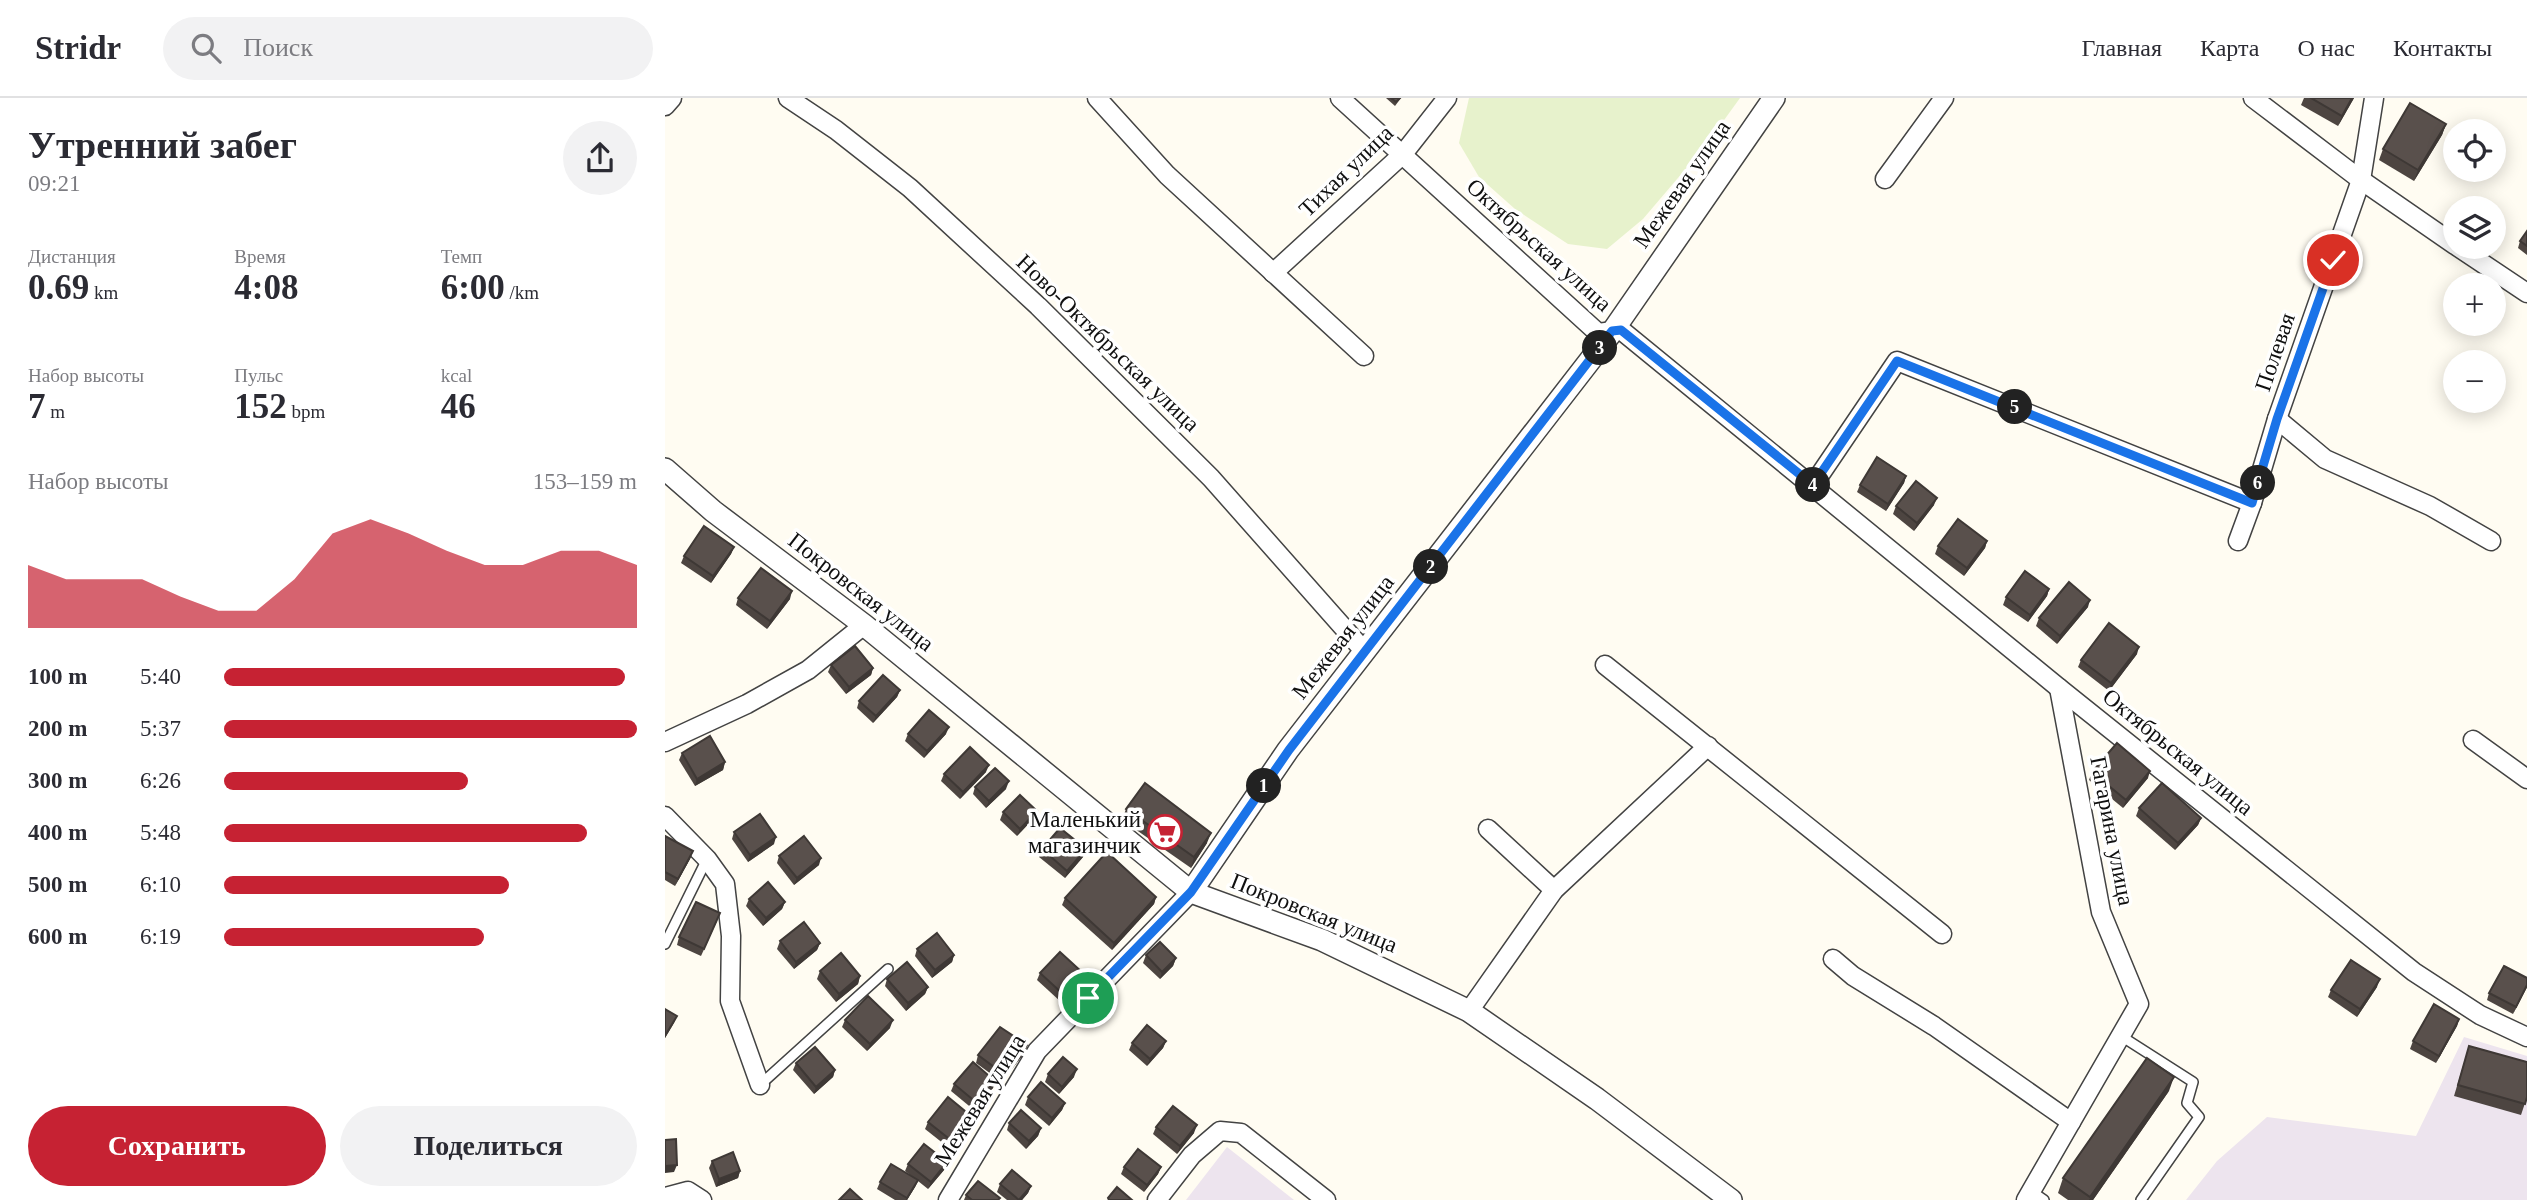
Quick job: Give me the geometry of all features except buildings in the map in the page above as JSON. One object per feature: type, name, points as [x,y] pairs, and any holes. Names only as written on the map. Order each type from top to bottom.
[{"type":"street","points":[[665,106],[672,98]]},
{"type":"street","name":"Ново-Октябрьская улица","points":[[788,98],[836,130],[910,188],[1038,306],[1211,478],[1365,652]]},
{"type":"street","points":[[1097,98],[1167,175],[1364,356]]},
{"type":"street","name":"Октябрьская улица","points":[[1340,98],[1598,333],[1621,330],[2059,688],[2414,972],[2480,1015],[2527,1037]]},
{"type":"street","name":"Тихая улица","points":[[1273,274],[1403,154],[1447,98]]},
{"type":"street","name":"Межевая улица","points":[[948,1200],[1037,1051],[1191,892],[1289,750],[1612,331],[1774,98]]},
{"type":"street","points":[[1885,179],[1944,98]]},
{"type":"street","points":[[2253,98],[2361,180],[2443,236]]},
{"type":"street","name":"Полевая","points":[[2238,541],[2277,419],[2361,180],[2374,98]]},
{"type":"street","points":[[2476,259],[2527,293]]},
{"type":"street","points":[[1813,485],[1897,361],[2252,503]]},
{"type":"street","name":"Полевая","points":[[2277,419],[2325,459],[2430,506],[2491,541]]},
{"type":"street","name":"Покровская улица","points":[[665,469],[713,511],[864,625],[1191,892],[1322,940],[1469,1011],[1597,1099],[1731,1200]]},
{"type":"street","points":[[665,742],[747,704],[808,670],[864,625]]},
{"type":"street","points":[[1605,665],[1942,934]]},
{"type":"street","name":"Гагарина улица","points":[[2034,1197],[2071,1122],[2139,1004],[2101,912],[2059,688]]},
{"type":"street","points":[[2473,740],[2527,779]]},
{"type":"street","points":[[1469,1011],[1554,890],[1707,746]]},
{"type":"street","points":[[665,816],[707,859],[725,884],[731,936],[730,1001],[760,1085]]},
{"type":"street","points":[[1487,829],[1554,890]]},
{"type":"street","points":[[1833,959],[1853,976],[1934,1026],[2071,1122]]},
{"type":"street","points":[[1157,1200],[1192,1155],[1220,1131],[1241,1133],[1327,1200]]},
{"type":"street","points":[[665,1197],[688,1191],[702,1200]]},
{"type":"lane","points":[[665,944],[707,859]]},
{"type":"lane","points":[[760,1085],[888,969]]},
{"type":"lane","points":[[2120,1035],[2193,1082],[2187,1103],[2199,1117],[2141,1200]]},
{"type":"shaded area","points":[[2464,1037],[2527,1056],[2527,1200],[2186,1200],[2217,1161],[2267,1117],[2416,1136]]},
{"type":"shaded area","points":[[1227,1147],[1294,1200],[1186,1200]]},
{"type":"green space","points":[[1469,98],[1740,98],[1706,145],[1643,219],[1607,249],[1568,244],[1515,209],[1479,177],[1459,143]]},
{"type":"place","name":"Маленький магазинчик","points":[[1165,832]]},
{"type":"route","points":[[1088,998],[1191,892],[1289,750],[1612,331],[1621,330],[1813,485],[1897,361],[2252,503],[2277,419],[2333,260]]}]
